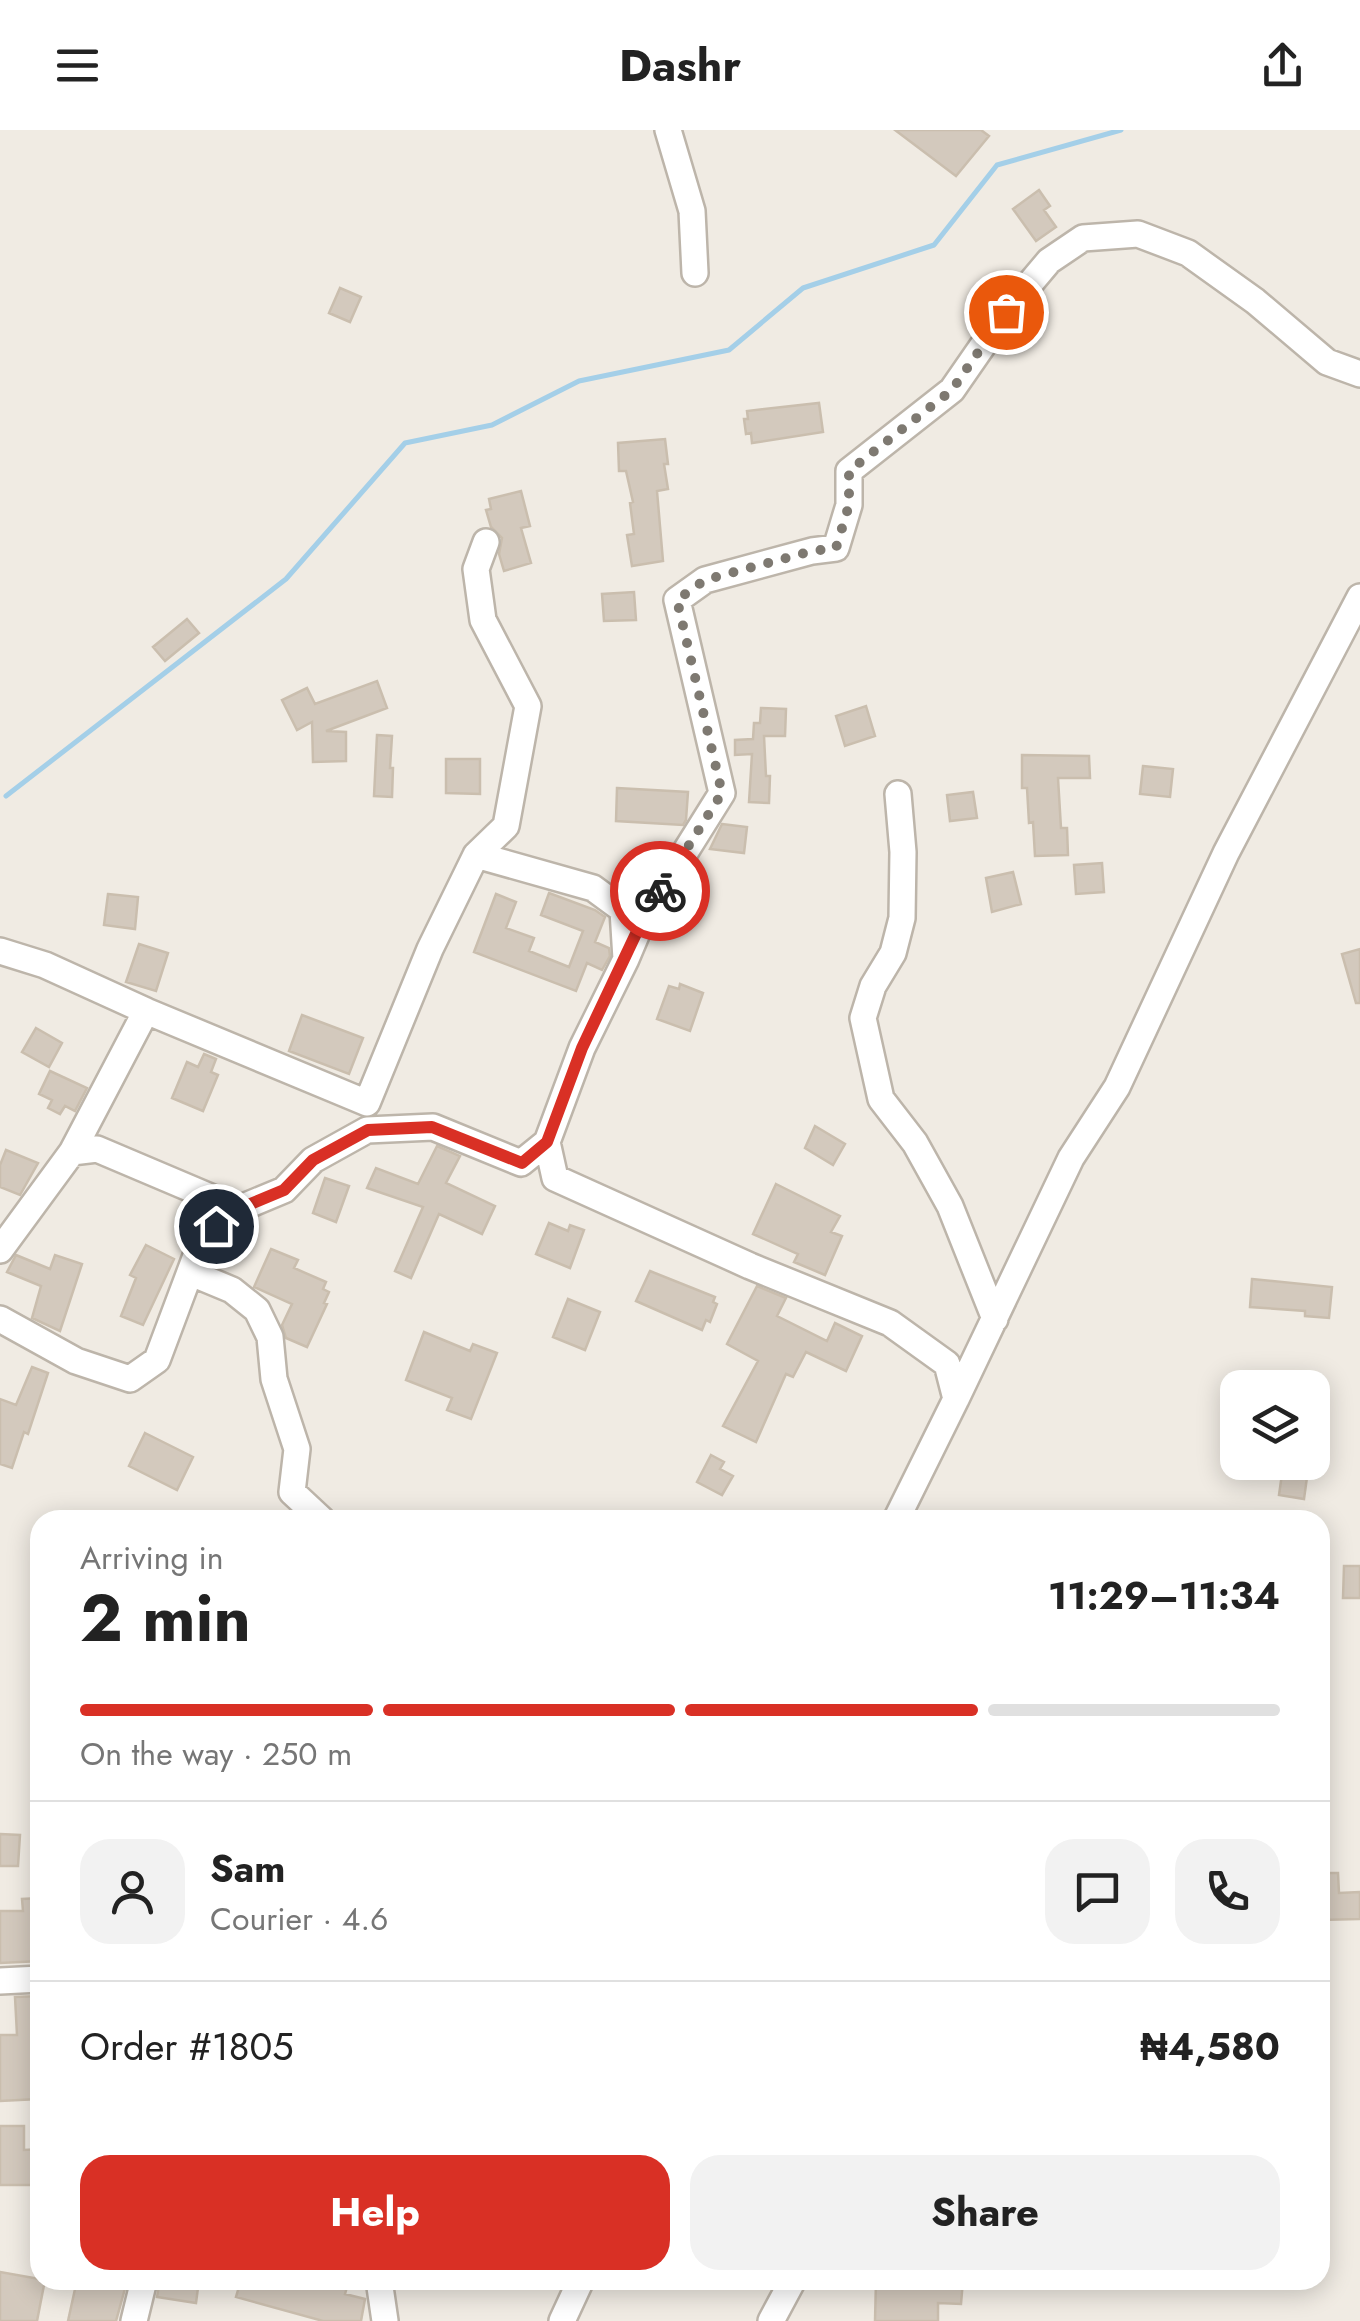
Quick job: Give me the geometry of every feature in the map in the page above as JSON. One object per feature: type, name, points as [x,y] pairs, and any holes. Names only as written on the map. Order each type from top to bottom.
[{"type":"street","points":[[668,130],[692,212],[694,274]]},
{"type":"street","points":[[0,952],[45,965],[146,1011],[522,1163],[547,1142],[582,1048],[642,921],[722,793],[677,600],[705,580],[836,548],[849,505],[849,471],[952,390],[1006,312],[1049,261],[1083,238],[1138,234],[1188,253],[1255,301],[1327,362],[1360,374]]},
{"type":"street","points":[[367,1102],[430,949],[476,855],[506,826],[528,706],[483,620],[476,568],[486,542]]},
{"type":"street","points":[[901,1510],[1072,1158],[1116,1087],[1226,852],[1360,598]]},
{"type":"street","points":[[898,794],[903,852],[902,918],[893,953],[873,986],[863,1018],[881,1099],[915,1143],[950,1206],[995,1320]]},
{"type":"street","points":[[476,855],[593,888],[623,910],[626,958]]},
{"type":"street","points":[[0,1250],[72,1152],[146,1011]]},
{"type":"street","points":[[0,1319],[76,1361],[130,1379],[158,1360],[202,1240],[231,1212],[284,1190],[313,1160],[368,1130],[432,1127]]},
{"type":"street","points":[[547,1142],[554,1178],[890,1324],[948,1364],[956,1400]]},
{"type":"street","points":[[72,1152],[97,1150],[215,1199],[231,1212]]},
{"type":"street","points":[[192,1273],[232,1290],[258,1310],[270,1337],[274,1379],[297,1450],[292,1492],[311,1510]]},
{"type":"street","points":[[0,1981],[30,1980]]},
{"type":"street","points":[[134,2321],[142,2290]]},
{"type":"street","points":[[382,2290],[384,2321]]},
{"type":"street","points":[[562,2321],[576,2290]]},
{"type":"street","points":[[771,2321],[788,2290]]},
{"type":"building","points":[[895,130],[981,130],[989,136],[956,176]]},
{"type":"building","points":[[1039,190],[1050,206],[1044,210],[1056,227],[1036,241],[1013,209]]},
{"type":"building","points":[[340,288],[361,297],[350,322],[329,313]]},
{"type":"building","points":[[819,403],[823,432],[752,443],[751,433],[746,434],[747,411]]},
{"type":"building","points":[[665,439],[668,489],[657,491],[663,561],[632,566],[627,535],[634,534],[630,503],[633,502],[626,471],[619,471],[618,443]]},
{"type":"building","points":[[521,491],[530,526],[521,528],[531,563],[504,571],[499,554],[502,538],[491,527],[486,510],[491,509],[489,499]]},
{"type":"building","points":[[634,592],[636,620],[604,621],[602,594]]},
{"type":"building","points":[[187,619],[199,633],[165,661],[153,647]]},
{"type":"building","points":[[377,681],[387,708],[326,731],[346,732],[346,761],[313,762],[312,722],[297,730],[282,700],[307,688],[315,704]]},
{"type":"building","points":[[866,706],[875,736],[845,746],[836,716]]},
{"type":"building","points":[[761,708],[786,709],[785,736],[764,736],[766,776],[770,776],[769,803],[749,802],[752,754],[735,755],[735,740],[753,739],[754,723],[760,723]]},
{"type":"building","points":[[377,735],[392,736],[392,797],[374,796]]},
{"type":"building","points":[[1022,755],[1089,756],[1090,778],[1058,778],[1061,828],[1067,828],[1068,855],[1035,856],[1027,788],[1022,788]]},
{"type":"building","points":[[446,759],[480,759],[480,794],[446,793]]},
{"type":"building","points":[[1143,766],[1173,769],[1170,797],[1140,794]]},
{"type":"building","points":[[617,788],[688,792],[686,820],[683,825],[616,821]]},
{"type":"building","points":[[973,792],[977,818],[950,821],[947,795]]},
{"type":"building","points":[[722,824],[747,827],[744,853],[710,849]]},
{"type":"building","points":[[1102,863],[1104,892],[1076,894],[1074,865]]},
{"type":"building","points":[[1013,872],[1021,904],[992,912],[986,878]]},
{"type":"building","points":[[549,893],[605,917],[595,942],[609,948],[610,956],[602,970],[587,963],[576,991],[474,952],[496,894],[516,902],[506,928],[534,938],[529,951],[569,967],[583,931],[541,915]]},
{"type":"building","points":[[108,894],[138,897],[135,929],[104,925]]},
{"type":"building","points":[[139,944],[168,953],[156,991],[126,982]]},
{"type":"building","points":[[1360,949],[1360,1003],[1356,1003],[1342,954]]},
{"type":"building","points":[[680,984],[703,993],[690,1031],[657,1019],[669,986],[679,989]]},
{"type":"building","points":[[302,1015],[363,1038],[349,1074],[289,1051]]},
{"type":"building","points":[[36,1028],[62,1043],[49,1067],[22,1052]]},
{"type":"building","points":[[204,1054],[216,1059],[211,1072],[218,1075],[203,1111],[172,1098],[187,1062],[198,1067]]},
{"type":"building","points":[[50,1071],[87,1088],[75,1111],[65,1106],[60,1114],[48,1108],[52,1100],[39,1094]]},
{"type":"building","points":[[815,1126],[845,1144],[833,1165],[805,1148]]},
{"type":"building","points":[[437,1146],[460,1156],[446,1183],[495,1206],[482,1234],[439,1214],[411,1278],[395,1271],[423,1207],[367,1188],[376,1168],[418,1184]]},
{"type":"building","points":[[6,1150],[38,1163],[20,1195],[0,1187],[0,1165]]},
{"type":"building","points":[[325,1178],[349,1186],[336,1222],[313,1213]]},
{"type":"building","points":[[776,1184],[840,1216],[831,1232],[842,1236],[825,1275],[794,1262],[798,1254],[753,1234]]},
{"type":"building","points":[[549,1223],[568,1231],[570,1225],[584,1230],[570,1268],[536,1254]]},
{"type":"building","points":[[146,1245],[174,1259],[143,1325],[121,1316],[136,1278],[130,1275]]},
{"type":"building","points":[[271,1249],[298,1260],[294,1268],[326,1282],[323,1289],[329,1292],[324,1303],[327,1304],[307,1347],[286,1338],[282,1325],[292,1304],[254,1287]]},
{"type":"building","points":[[16,1255],[50,1269],[55,1255],[82,1264],[60,1331],[32,1318],[41,1286],[7,1272]]},
{"type":"building","points":[[650,1271],[715,1297],[713,1302],[717,1304],[710,1322],[706,1320],[702,1330],[636,1301]]},
{"type":"building","points":[[1252,1279],[1332,1287],[1329,1318],[1305,1316],[1305,1311],[1250,1307]]},
{"type":"building","points":[[757,1286],[786,1298],[777,1316],[827,1341],[835,1323],[862,1336],[846,1371],[806,1352],[793,1377],[786,1374],[756,1442],[723,1426],[758,1361],[727,1344]]},
{"type":"building","points":[[568,1299],[600,1312],[585,1350],[553,1337]]},
{"type":"building","points":[[424,1332],[470,1351],[473,1344],[497,1353],[471,1419],[447,1410],[452,1398],[406,1380]]},
{"type":"building","points":[[32,1367],[48,1373],[12,1468],[0,1464],[0,1399],[16,1405]]},
{"type":"building","points":[[145,1433],[193,1457],[177,1490],[129,1466]]},
{"type":"building","points":[[711,1455],[724,1462],[720,1469],[733,1476],[722,1495],[697,1482]]},
{"type":"building","points":[[1281,1480],[1307,1480],[1304,1499],[1279,1495]]},
{"type":"building","points":[[1344,1566],[1360,1566],[1360,1598],[1343,1598]]},
{"type":"building","points":[[0,1834],[20,1835],[18,1866],[0,1866]]},
{"type":"building","points":[[1330,1873],[1338,1873],[1339,1893],[1360,1892],[1360,1919],[1330,1920]]},
{"type":"building","points":[[22,1899],[30,1899],[30,1962],[0,1963],[0,1911],[23,1911]]},
{"type":"building","points":[[30,1996],[30,2099],[0,2101],[0,2035],[17,2035],[15,1997]]},
{"type":"building","points":[[0,2126],[24,2126],[24,2150],[30,2150],[30,2185],[0,2185]]},
{"type":"building","points":[[0,2272],[30,2277],[30,2290],[43,2290],[37,2321],[0,2321]]},
{"type":"building","points":[[75,2290],[125,2290],[116,2321],[68,2321]]},
{"type":"building","points":[[158,2290],[198,2290],[196,2303],[157,2297]]},
{"type":"building","points":[[238,2290],[346,2290],[345,2294],[365,2299],[361,2321],[323,2321],[236,2297]]},
{"type":"building","points":[[876,2290],[962,2290],[961,2304],[938,2303],[938,2321],[875,2321]]},
{"type":"waterway","points":[[6,796],[286,579],[405,443],[492,425],[579,381],[729,350],[803,288],[934,245],[997,165],[1121,130]]},
{"type":"way so far","points":[[660,891],[722,793],[677,600],[705,580],[836,548],[849,505],[849,471],[952,390],[1006,312]]},
{"type":"route","points":[[216,1226],[231,1212],[284,1190],[313,1160],[368,1130],[432,1127],[522,1163],[547,1142],[582,1048],[660,891]]}]
